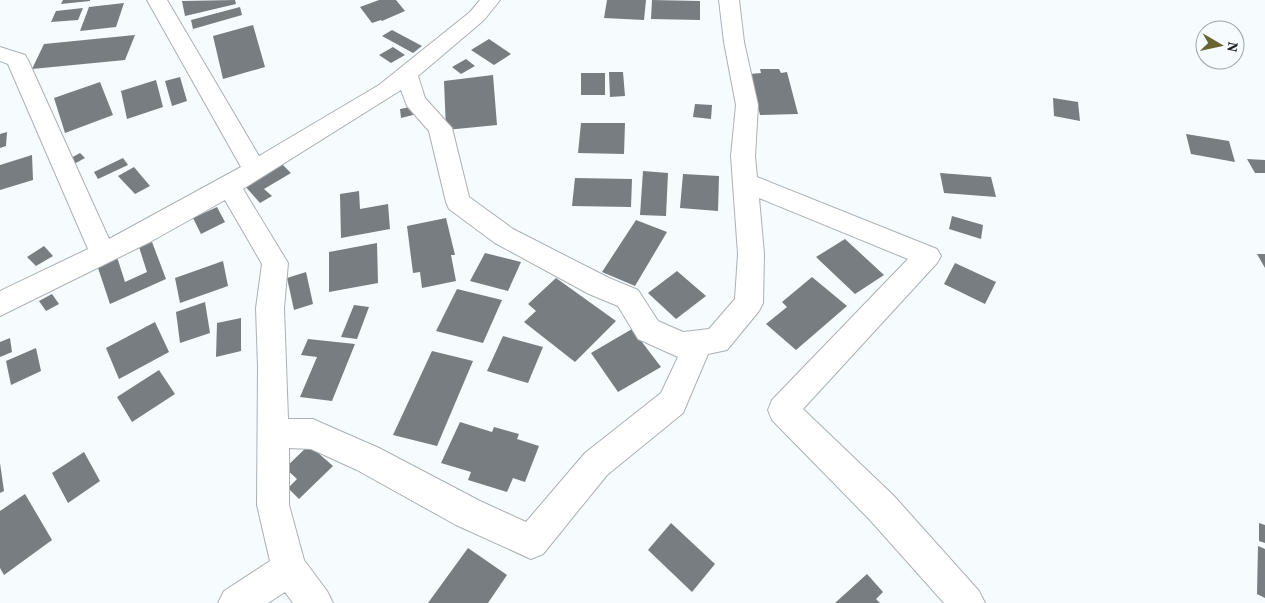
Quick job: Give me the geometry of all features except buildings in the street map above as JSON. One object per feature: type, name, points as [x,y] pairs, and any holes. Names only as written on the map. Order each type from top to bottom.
[{"type":"street","points":[[157,0],[255,170]]},
{"type":"street","points":[[0,304],[103,254],[229,186],[387,90],[477,16],[490,0]]},
{"type":"street","points":[[407,74],[416,102],[440,128],[458,202],[504,236],[598,286],[628,298],[648,330],[681,346],[717,341],[748,303],[751,254],[743,156],[747,105],[734,42],[730,0]]},
{"type":"street","points":[[0,54],[17,60],[103,254]]},
{"type":"street","points":[[746,183],[928,256],[783,410],[882,508],[967,603]]},
{"type":"street","points":[[229,186],[275,264],[270,308],[273,367],[273,505],[289,569],[315,603]]},
{"type":"street","points":[[273,433],[313,434],[368,458],[468,513],[531,542],[596,464],[672,403],[699,343]]},
{"type":"street","points":[[236,603],[289,569]]}]
